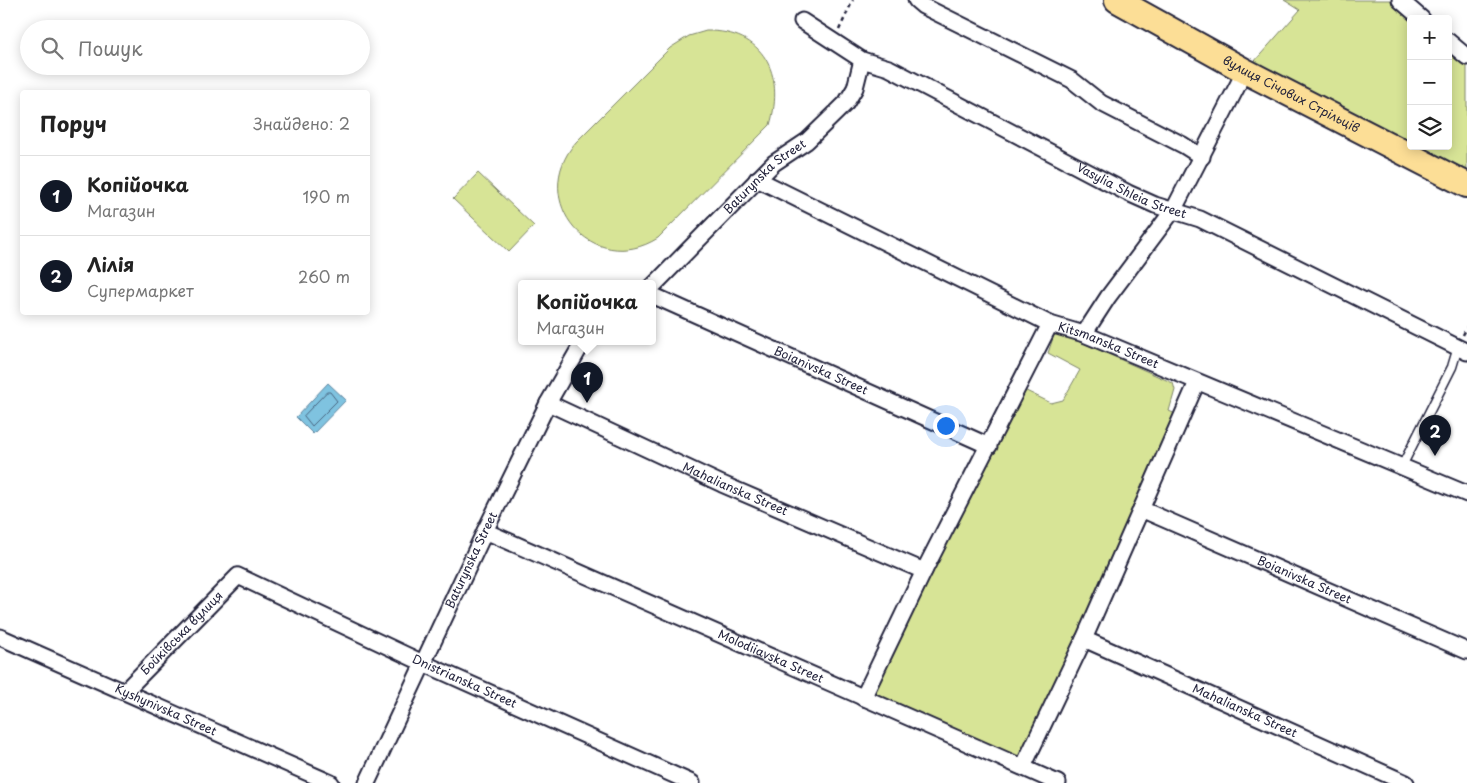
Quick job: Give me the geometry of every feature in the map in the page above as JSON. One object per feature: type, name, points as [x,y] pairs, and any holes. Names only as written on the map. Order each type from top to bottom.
[{"type":"main road","name":"вулиця Січових Стрільців","points":[[1117,0],[1245,72],[1467,185]]},
{"type":"street","points":[[916,0],[923,6],[1072,80],[1101,103],[1183,145],[1202,157]]},
{"type":"street","points":[[1400,0],[1417,15]]},
{"type":"street","name":"Vasylia Shleia Street","points":[[802,21],[862,60],[889,68],[1128,193],[1155,205],[1174,209],[1200,219],[1462,350]]},
{"type":"street","points":[[1452,44],[1467,57]]},
{"type":"street","name":"Baturynska Street","points":[[656,282],[774,163],[807,141],[846,103],[855,88],[862,60]]},
{"type":"street","points":[[1084,334],[1108,297],[1174,209],[1245,72]]},
{"type":"street","name":"Kitsmanska Street","points":[[757,180],[1050,324],[1084,334],[1467,494]]},
{"type":"street","name":"Boianivska Street","points":[[656,297],[989,446]]},
{"type":"street","points":[[863,698],[924,571],[1050,324]]},
{"type":"street","name":"Baturynska Street","points":[[367,783],[485,531],[548,403],[581,345]]},
{"type":"street","points":[[1023,767],[1084,639],[1197,382]]},
{"type":"street","name":"Mahalianska Street","points":[[548,403],[722,484],[924,571]]},
{"type":"street","name":"Boianivska Street","points":[[1141,509],[1467,651]]},
{"type":"street","name":"Molodiiavska Street","points":[[485,531],[1058,783]]},
{"type":"street","name":"Dnistrianska Street","points":[[238,576],[423,663],[692,783]]},
{"type":"street","name":"Бойківська вулиця","points":[[125,691],[238,576]]},
{"type":"street","name":"Kyshynivska Street","points":[[0,637],[331,783]]},
{"type":"street","name":"Mahalianska Street","points":[[1084,639],[1402,782]]},
{"type":"lane","points":[[1402,466],[1462,350]]},
{"type":"path","points":[[834,43],[853,0]]},
{"type":"green space","points":[[1284,0],[1399,0],[1408,15],[1407,150],[1452,150],[1452,45],[1467,57],[1467,186],[1245,72],[1300,10]]},
{"type":"green space","points":[[706,31],[726,33],[743,38],[756,47],[765,59],[772,73],[774,89],[774,106],[770,125],[658,238],[634,248],[611,248],[590,241],[574,227],[563,209],[559,187],[563,164],[576,142],[670,48],[689,36]]},
{"type":"green space","points":[[478,173],[534,226],[509,252],[453,199]]},
{"type":"green space","points":[[1061,333],[1173,383],[1175,390],[1169,411],[1182,417],[1023,768],[863,698],[1018,387],[1051,403],[1063,400],[1080,370],[1048,353],[1054,335]]},
{"type":"water","points":[[328,383],[346,400],[313,434],[296,417]]},
{"type":"place","name":"Копійочка","points":[[587,403]]},
{"type":"place","name":"Лілія","points":[[1435,456]]}]
